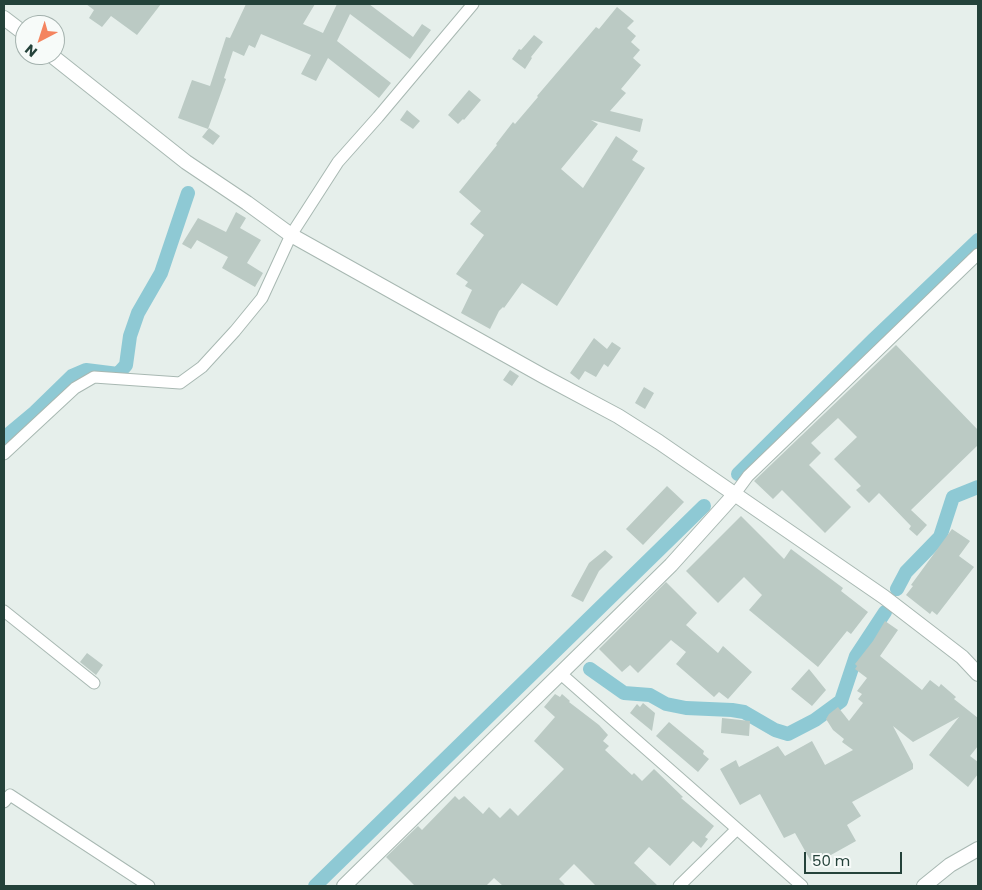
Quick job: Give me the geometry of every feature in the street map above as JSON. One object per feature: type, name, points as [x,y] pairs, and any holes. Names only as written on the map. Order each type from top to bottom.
[{"type":"street","points":[[4,454],[75,388],[89,380],[94,378],[130,379],[180,383],[202,367],[236,331],[262,298],[291,235],[338,162],[473,4]]},
{"type":"street","points":[[4,18],[15,26]]},
{"type":"street","points":[[64,65],[186,162],[291,235],[618,416],[659,442],[884,597],[962,658],[978,674]]},
{"type":"street","points":[[344,886],[671,565],[734,495],[748,476],[978,254]]},
{"type":"street","points":[[4,611],[94,683]]},
{"type":"street","points":[[560,674],[802,886]]},
{"type":"street","points":[[4,802],[10,795],[149,886]]},
{"type":"street","points":[[679,886],[738,829]]},
{"type":"street","points":[[924,886],[950,865],[978,849]]},
{"type":"building","points":[[86,4],[161,4],[137,35],[111,16],[102,27],[89,18],[94,10]]},
{"type":"building","points":[[246,4],[315,4],[303,24],[323,33],[337,4],[369,4],[413,37],[422,24],[431,30],[410,59],[350,14],[337,41],[391,83],[379,98],[328,58],[316,81],[301,74],[311,55],[261,34],[255,48],[249,45],[244,56],[233,51],[224,78],[226,79],[208,129],[178,118],[192,80],[210,86],[226,37],[230,38]]},
{"type":"building","points":[[617,7],[634,21],[627,28],[636,36],[631,42],[640,50],[633,58],[641,65],[621,89],[626,93],[610,111],[643,119],[640,132],[591,120],[598,124],[561,169],[583,188],[616,136],[638,151],[632,160],[645,168],[557,306],[522,283],[504,308],[499,311],[490,329],[461,313],[472,290],[465,286],[468,282],[456,274],[484,235],[470,224],[481,211],[459,192],[513,122],[515,124],[596,27],[599,29]]},
{"type":"building","points":[[534,35],[543,42],[531,57],[525,69],[512,59],[519,49],[521,50]]},
{"type":"building","points":[[469,90],[481,100],[464,120],[458,124],[448,115]]},
{"type":"building","points":[[407,110],[420,121],[413,129],[400,120]]},
{"type":"building","points":[[209,128],[220,136],[213,145],[202,137]]},
{"type":"building","points":[[236,212],[246,218],[240,228],[261,240],[247,263],[263,273],[255,287],[222,268],[228,257],[197,240],[191,249],[182,244],[198,218],[226,232]]},
{"type":"building","points":[[594,338],[607,349],[612,342],[621,348],[608,367],[604,364],[596,377],[585,371],[579,380],[570,373]]},
{"type":"building","points":[[896,345],[978,430],[978,445],[911,510],[927,525],[917,536],[909,529],[911,526],[879,493],[869,503],[856,490],[861,486],[834,459],[857,437],[838,418],[811,443],[821,453],[809,465],[851,507],[825,533],[782,490],[773,499],[754,481]]},
{"type":"building","points":[[510,370],[519,376],[512,386],[503,380]]},
{"type":"building","points":[[644,387],[654,393],[645,409],[635,403]]},
{"type":"building","points":[[667,486],[684,502],[643,545],[626,529]]},
{"type":"building","points":[[741,516],[784,559],[791,549],[843,588],[841,591],[868,612],[851,634],[847,631],[818,667],[749,610],[762,595],[744,577],[718,603],[686,571]]},
{"type":"building","points":[[952,529],[970,541],[959,556],[974,567],[937,615],[932,611],[930,614],[906,595],[913,586],[911,585]]},
{"type":"building","points":[[605,550],[613,557],[599,571],[583,602],[571,596],[589,563]]},
{"type":"building","points":[[666,582],[697,613],[686,625],[718,653],[723,646],[752,672],[728,699],[719,692],[714,697],[676,664],[686,652],[671,640],[638,673],[630,665],[622,672],[599,649]]},
{"type":"building","points":[[885,621],[898,630],[880,656],[922,690],[930,680],[939,687],[941,684],[956,697],[954,699],[978,718],[978,746],[970,756],[978,762],[978,774],[968,787],[929,755],[959,717],[913,742],[893,726],[913,764],[913,769],[852,802],[861,816],[847,825],[856,841],[813,865],[795,833],[784,838],[760,794],[740,805],[720,769],[736,760],[739,767],[778,746],[785,756],[812,741],[825,765],[853,750],[842,742],[844,739],[833,730],[826,719],[838,707],[849,721],[863,703],[858,699],[862,694],[857,691],[867,678],[855,669],[857,666],[855,664],[873,641]]},
{"type":"building","points":[[87,653],[103,665],[96,675],[80,662]]},
{"type":"building","points":[[809,669],[826,690],[812,706],[791,689]]},
{"type":"building","points":[[555,694],[560,697],[562,694],[569,702],[599,725],[608,735],[603,741],[609,746],[605,750],[632,775],[634,773],[642,781],[654,769],[683,797],[681,798],[714,826],[705,837],[708,839],[701,848],[693,841],[670,866],[649,847],[634,863],[658,886],[596,886],[574,864],[559,879],[566,886],[503,886],[494,878],[486,886],[415,886],[386,857],[418,826],[422,830],[455,796],[459,800],[464,796],[483,814],[489,807],[500,818],[510,808],[518,816],[564,769],[534,741],[555,717],[544,707]]},
{"type":"building","points":[[643,703],[655,713],[652,731],[630,713],[637,704],[640,707]]},
{"type":"building","points":[[722,718],[750,721],[749,736],[721,733]]},
{"type":"building","points":[[669,722],[704,751],[703,754],[709,759],[698,772],[656,736]]},
{"type":"waterway","points":[[4,438],[35,412],[72,376],[86,370],[118,374],[126,365],[130,336],[138,313],[161,273],[188,193]]},
{"type":"waterway","points":[[738,474],[873,340],[978,240]]},
{"type":"waterway","points":[[897,589],[906,572],[940,537],[953,497],[978,487]]},
{"type":"waterway","points":[[315,886],[704,506]]},
{"type":"waterway","points":[[590,669],[624,693],[650,695],[666,704],[686,708],[744,712],[775,730],[788,734],[815,720],[841,701],[856,656],[885,612]]}]
